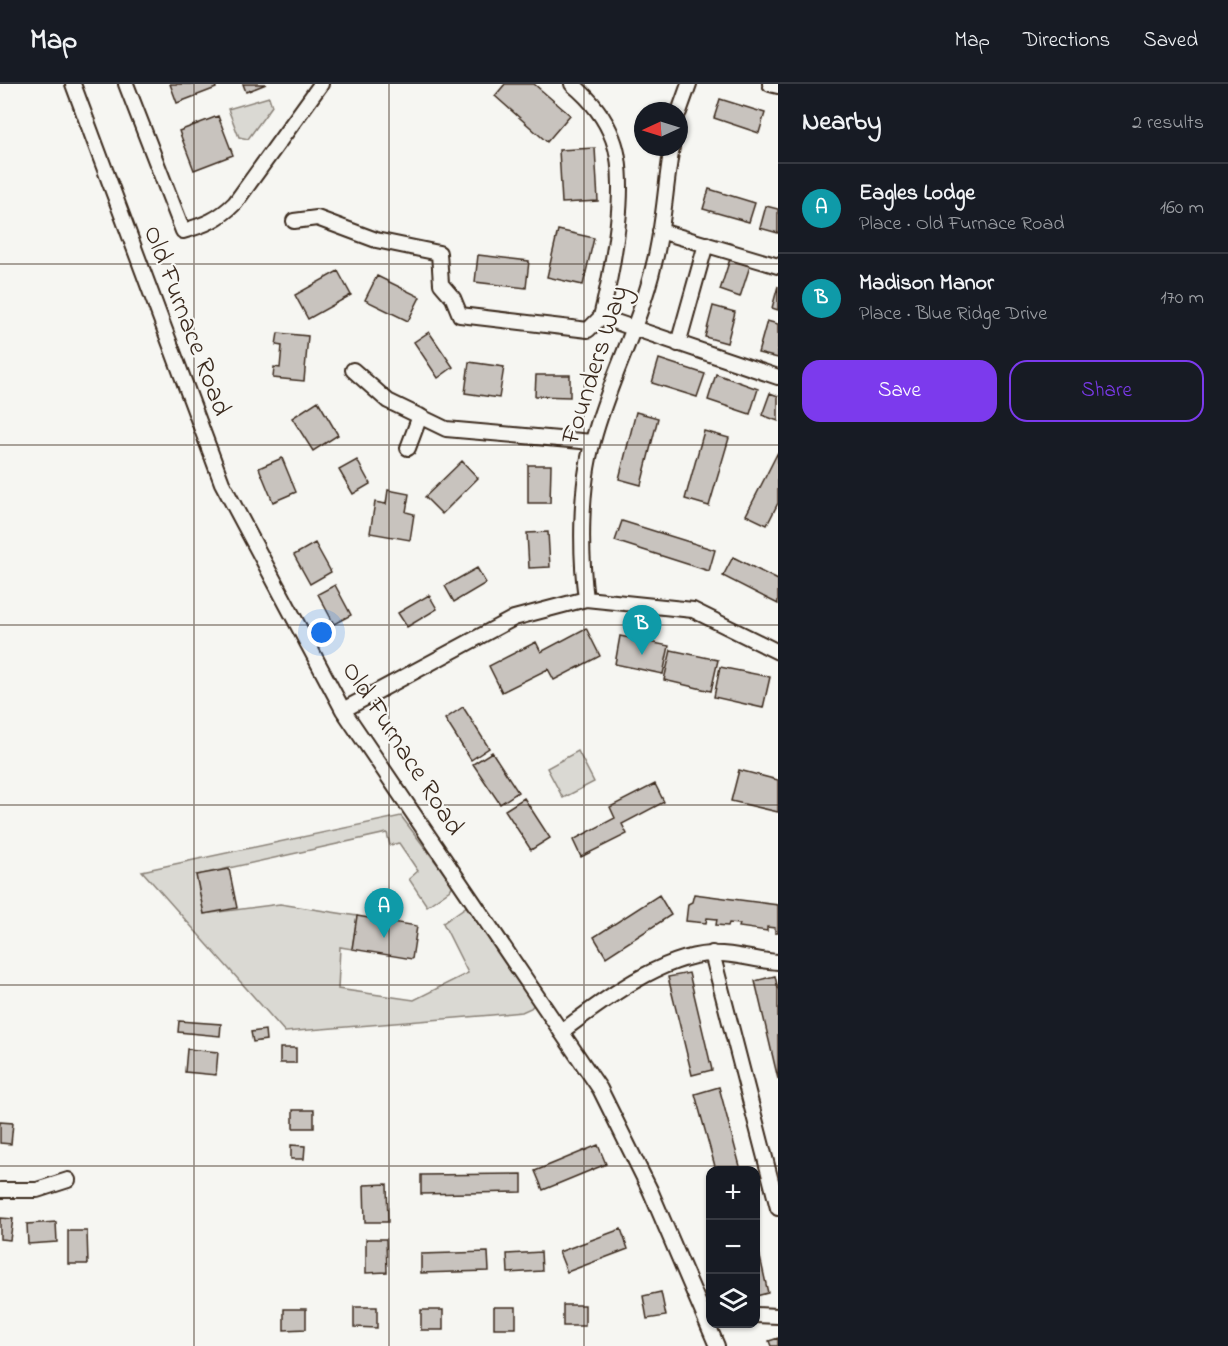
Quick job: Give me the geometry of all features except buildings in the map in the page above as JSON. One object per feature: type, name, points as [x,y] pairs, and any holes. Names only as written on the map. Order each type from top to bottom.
[{"type":"street","name":"Old Furnace Road","points":[[73,84],[222,483],[343,710],[600,1089],[650,1190],[706,1315]]},
{"type":"street","points":[[126,84],[183,231],[208,224],[222,216],[236,203],[321,84]]},
{"type":"street","points":[[294,221],[317,218],[376,240],[439,253],[441,285],[453,298],[460,315],[588,330],[601,317],[616,231],[618,161],[613,138],[605,124],[584,94],[572,84]]},
{"type":"street","points":[[683,102],[689,84]]},
{"type":"street","points":[[770,84],[778,86]]},
{"type":"street","name":"Founders Way","points":[[586,599],[584,493],[592,442],[612,383],[635,330],[655,263],[671,156]]},
{"type":"street","points":[[660,231],[778,266]]},
{"type":"street","points":[[678,344],[706,244]]},
{"type":"street","points":[[601,317],[778,376]]},
{"type":"street","points":[[353,370],[388,401],[446,429],[592,442]]},
{"type":"street","points":[[408,448],[420,416]]},
{"type":"street","points":[[343,710],[514,618],[586,599],[693,610],[778,652]]},
{"type":"street","points":[[561,1032],[631,982],[690,957],[712,953],[778,962]]},
{"type":"street","points":[[712,953],[778,1208]]},
{"type":"street","points":[[0,1190],[37,1190],[68,1180]]},
{"type":"street","points":[[760,1315],[778,1316]]},
{"type":"street","name":"Old Furnace Road","points":[[711,1328],[717,1346]]},
{"type":"shaded area","points":[[269,97],[272,106],[248,139],[239,137],[228,109]]},
{"type":"shaded area","points":[[578,751],[594,782],[563,798],[547,768]]},
{"type":"shaded area","points":[[401,816],[453,885],[450,890],[427,906],[409,879],[418,871],[399,843],[390,845],[387,833],[197,875],[204,914],[280,904],[357,916],[352,949],[340,947],[338,989],[414,1000],[468,973],[443,923],[467,906],[538,1000],[531,1008],[522,1012],[492,1015],[285,1032],[142,871]]},
{"type":"place","name":"Madison Manor","points":[[642,655]]},
{"type":"place","name":"Eagles Lodge","points":[[384,938]]}]
